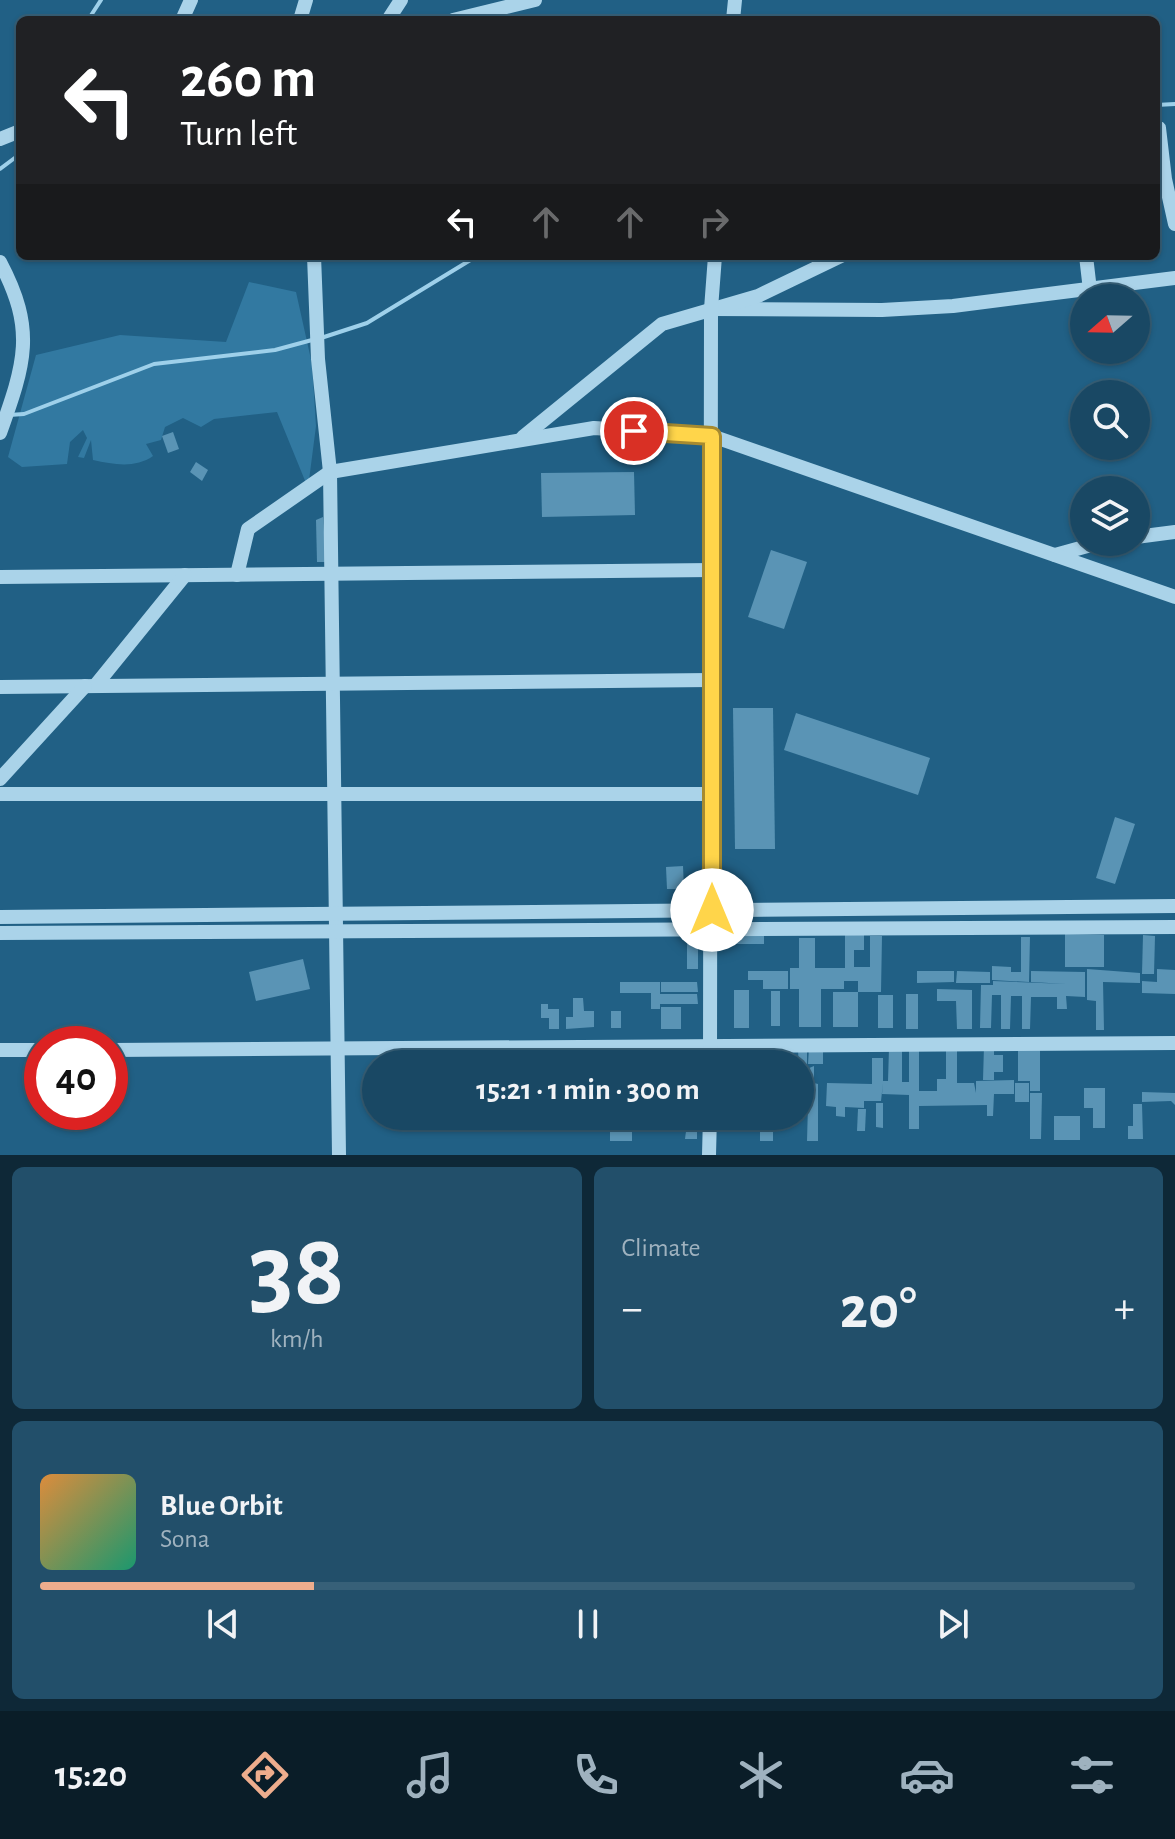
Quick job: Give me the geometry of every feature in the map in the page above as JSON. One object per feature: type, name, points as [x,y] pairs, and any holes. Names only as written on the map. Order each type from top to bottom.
[{"type":"street","points":[[469,16],[535,0]]},
{"type":"street","points":[[1160,143],[1175,224]]},
{"type":"street","points":[[314,260],[315,321],[330,472],[333,574],[339,1155]]},
{"type":"street","points":[[710,1050],[711,309],[715,260]]},
{"type":"street","points":[[520,440],[662,324],[758,296],[833,260]]},
{"type":"street","points":[[1086,260],[1089,284]]},
{"type":"street","points":[[0,262],[20,303],[25,327],[23,355],[0,433]]},
{"type":"street","points":[[1132,284],[1175,278]]},
{"type":"street","points":[[711,309],[882,310],[1070,292]]},
{"type":"street","points":[[237,575],[248,529],[330,472],[594,428],[712,436],[1175,597]]},
{"type":"street","points":[[1150,535],[1175,532]]},
{"type":"street","points":[[1055,555],[1070,551]]},
{"type":"street","points":[[0,577],[713,570]]},
{"type":"street","points":[[0,779],[90,686],[185,575]]},
{"type":"street","points":[[0,687],[711,680]]},
{"type":"street","points":[[0,794],[711,794]]},
{"type":"street","points":[[0,933],[156,931],[336,921],[712,910],[1175,906]]},
{"type":"street","points":[[993,928],[995,908]]},
{"type":"street","points":[[155,915],[156,931]]},
{"type":"street","points":[[0,917],[155,915],[710,928],[1175,927]]},
{"type":"street","points":[[128,1050],[1175,1043]]},
{"type":"street","points":[[0,1050],[24,1050]]},
{"type":"street","points":[[709,1155],[710,1130]]},
{"type":"shaded area","points":[[249,282],[296,292],[312,364],[316,426],[308,488],[277,412],[214,419],[201,427],[183,418],[165,427],[161,440],[146,444],[153,456],[132,464],[93,460],[91,440],[84,458],[78,457],[87,438],[83,430],[70,442],[67,464],[22,467],[8,457],[36,355],[120,335],[226,342]]},
{"type":"building","points":[[173,432],[179,449],[168,453],[162,436]]},
{"type":"building","points":[[196,462],[208,470],[202,481],[190,472]]},
{"type":"building","points":[[634,472],[635,515],[542,517],[541,473]]},
{"type":"building","points":[[323,517],[326,562],[317,562],[316,520]]},
{"type":"building","points":[[771,550],[807,562],[784,629],[748,617]]},
{"type":"building","points":[[733,708],[773,708],[775,849],[735,849]]},
{"type":"building","points":[[796,713],[930,758],[918,795],[784,750]]},
{"type":"building","points":[[1115,817],[1135,824],[1115,884],[1096,878]]},
{"type":"building","points":[[683,866],[684,889],[667,889],[666,867]]},
{"type":"building","points":[[734,934],[764,934],[764,944],[734,944]]},
{"type":"building","points":[[1065,934],[1104,935],[1104,967],[1065,967]]},
{"type":"building","points":[[845,935],[864,935],[864,950],[854,950],[854,967],[870,967],[870,936],[882,936],[881,992],[858,992],[858,981],[844,981],[844,989],[821,989],[821,1027],[799,1027],[799,989],[790,989],[790,968],[799,968],[799,938],[815,938],[815,968],[845,968]]},
{"type":"building","points":[[1143,935],[1155,936],[1154,974],[1142,974]]},
{"type":"building","points":[[687,936],[698,936],[698,969],[687,969]]},
{"type":"building","points":[[1021,937],[1030,937],[1029,982],[992,980],[992,966],[1011,967],[1011,972],[1021,972]]},
{"type":"building","points":[[303,959],[310,989],[256,1001],[249,972]]},
{"type":"building","points":[[1087,969],[1140,973],[1140,983],[1103,982],[1104,1030],[1096,1030],[1096,1001],[1087,1000]]},
{"type":"building","points":[[1157,969],[1175,970],[1175,994],[1142,993],[1142,981],[1157,982]]},
{"type":"building","points":[[748,971],[788,971],[788,989],[763,989],[763,980],[748,980]]},
{"type":"building","points":[[917,971],[954,971],[954,982],[917,983]]},
{"type":"building","points":[[957,971],[990,972],[990,983],[956,983]]},
{"type":"building","points":[[1031,971],[1085,972],[1085,997],[1066,996],[1067,1009],[1057,1009],[1057,997],[1031,997],[1030,1029],[1022,1029],[1022,996],[1011,996],[1010,1029],[1001,1029],[1001,995],[992,995],[991,1028],[980,1028],[981,985],[993,985],[993,981],[1067,984],[1031,982]]},
{"type":"building","points":[[620,982],[660,982],[660,994],[697,994],[698,1004],[660,1004],[660,1009],[651,1009],[651,993],[620,993]]},
{"type":"building","points":[[661,982],[697,982],[698,992],[661,992]]},
{"type":"building","points":[[937,989],[972,990],[972,1029],[957,1029],[956,1001],[937,1001]]},
{"type":"building","points":[[734,990],[749,990],[749,1028],[734,1028]]},
{"type":"building","points":[[771,991],[780,991],[780,1026],[771,1026]]},
{"type":"building","points":[[833,992],[858,992],[858,1027],[833,1027]]},
{"type":"building","points":[[906,994],[918,994],[918,1029],[906,1029]]},
{"type":"building","points":[[878,995],[893,995],[893,1028],[878,1028]]},
{"type":"building","points":[[573,998],[583,998],[584,1011],[594,1011],[594,1027],[566,1029],[566,1017],[573,1017]]},
{"type":"building","points":[[541,1004],[548,1004],[548,1009],[559,1009],[559,1029],[549,1029],[549,1018],[541,1018]]},
{"type":"building","points":[[661,1007],[681,1007],[681,1029],[661,1029]]},
{"type":"building","points":[[611,1011],[621,1011],[621,1028],[611,1028]]},
{"type":"building","points":[[909,1046],[919,1046],[919,1091],[937,1091],[937,1079],[946,1079],[946,1046],[957,1046],[957,1083],[974,1083],[976,1093],[976,1081],[1014,1080],[1014,1094],[994,1094],[993,1116],[987,1116],[987,1105],[919,1106],[919,1129],[909,1129],[909,1095],[882,1094],[883,1083],[881,1101],[864,1101],[864,1108],[845,1107],[845,1117],[836,1116],[836,1107],[826,1106],[827,1083],[872,1084],[872,1058],[883,1058],[883,1081],[888,1081],[889,1048],[902,1048],[902,1082],[909,1082]]},
{"type":"building","points":[[984,1046],[994,1046],[994,1055],[1003,1055],[1003,1072],[994,1072],[994,1080],[983,1080]]},
{"type":"building","points":[[1018,1046],[1040,1046],[1040,1091],[1030,1091],[1030,1081],[1018,1081]]},
{"type":"building","points":[[594,1047],[594,1050],[575,1050]]},
{"type":"building","points":[[823,1049],[823,1064],[814,1064],[814,1050],[809,1050]]},
{"type":"building","points":[[814,1083],[818,1084],[818,1141],[807,1141],[807,1130],[814,1130]]},
{"type":"building","points":[[1015,1083],[1029,1083],[1029,1102],[1015,1102]]},
{"type":"building","points":[[1084,1088],[1105,1088],[1105,1128],[1093,1128],[1093,1108],[1084,1108]]},
{"type":"building","points":[[1142,1092],[1175,1093],[1175,1105],[1171,1101],[1142,1102]]},
{"type":"building","points":[[1030,1093],[1042,1093],[1041,1139],[1030,1139]]},
{"type":"building","points":[[876,1103],[883,1103],[883,1128],[876,1127]]},
{"type":"building","points":[[1133,1104],[1142,1104],[1143,1139],[1128,1139],[1128,1126],[1133,1126]]},
{"type":"building","points":[[858,1109],[866,1109],[865,1131],[857,1131]]},
{"type":"building","points":[[1054,1116],[1080,1116],[1080,1140],[1054,1140]]},
{"type":"building","points":[[610,1130],[632,1130],[632,1141],[610,1141]]},
{"type":"building","points":[[686,1130],[697,1130],[697,1139],[685,1139]]},
{"type":"building","points":[[760,1130],[773,1130],[773,1141],[760,1141]]},
{"type":"waterway","points":[[91,16],[101,0]]},
{"type":"waterway","points":[[1160,105],[1175,104]]},
{"type":"waterway","points":[[0,169],[16,157]]},
{"type":"waterway","points":[[321,338],[367,323],[470,260]]},
{"type":"waterway","points":[[9,415],[24,414],[154,364],[275,350],[312,340]]},
{"type":"route","points":[[634,431],[712,436],[712,910]]}]
